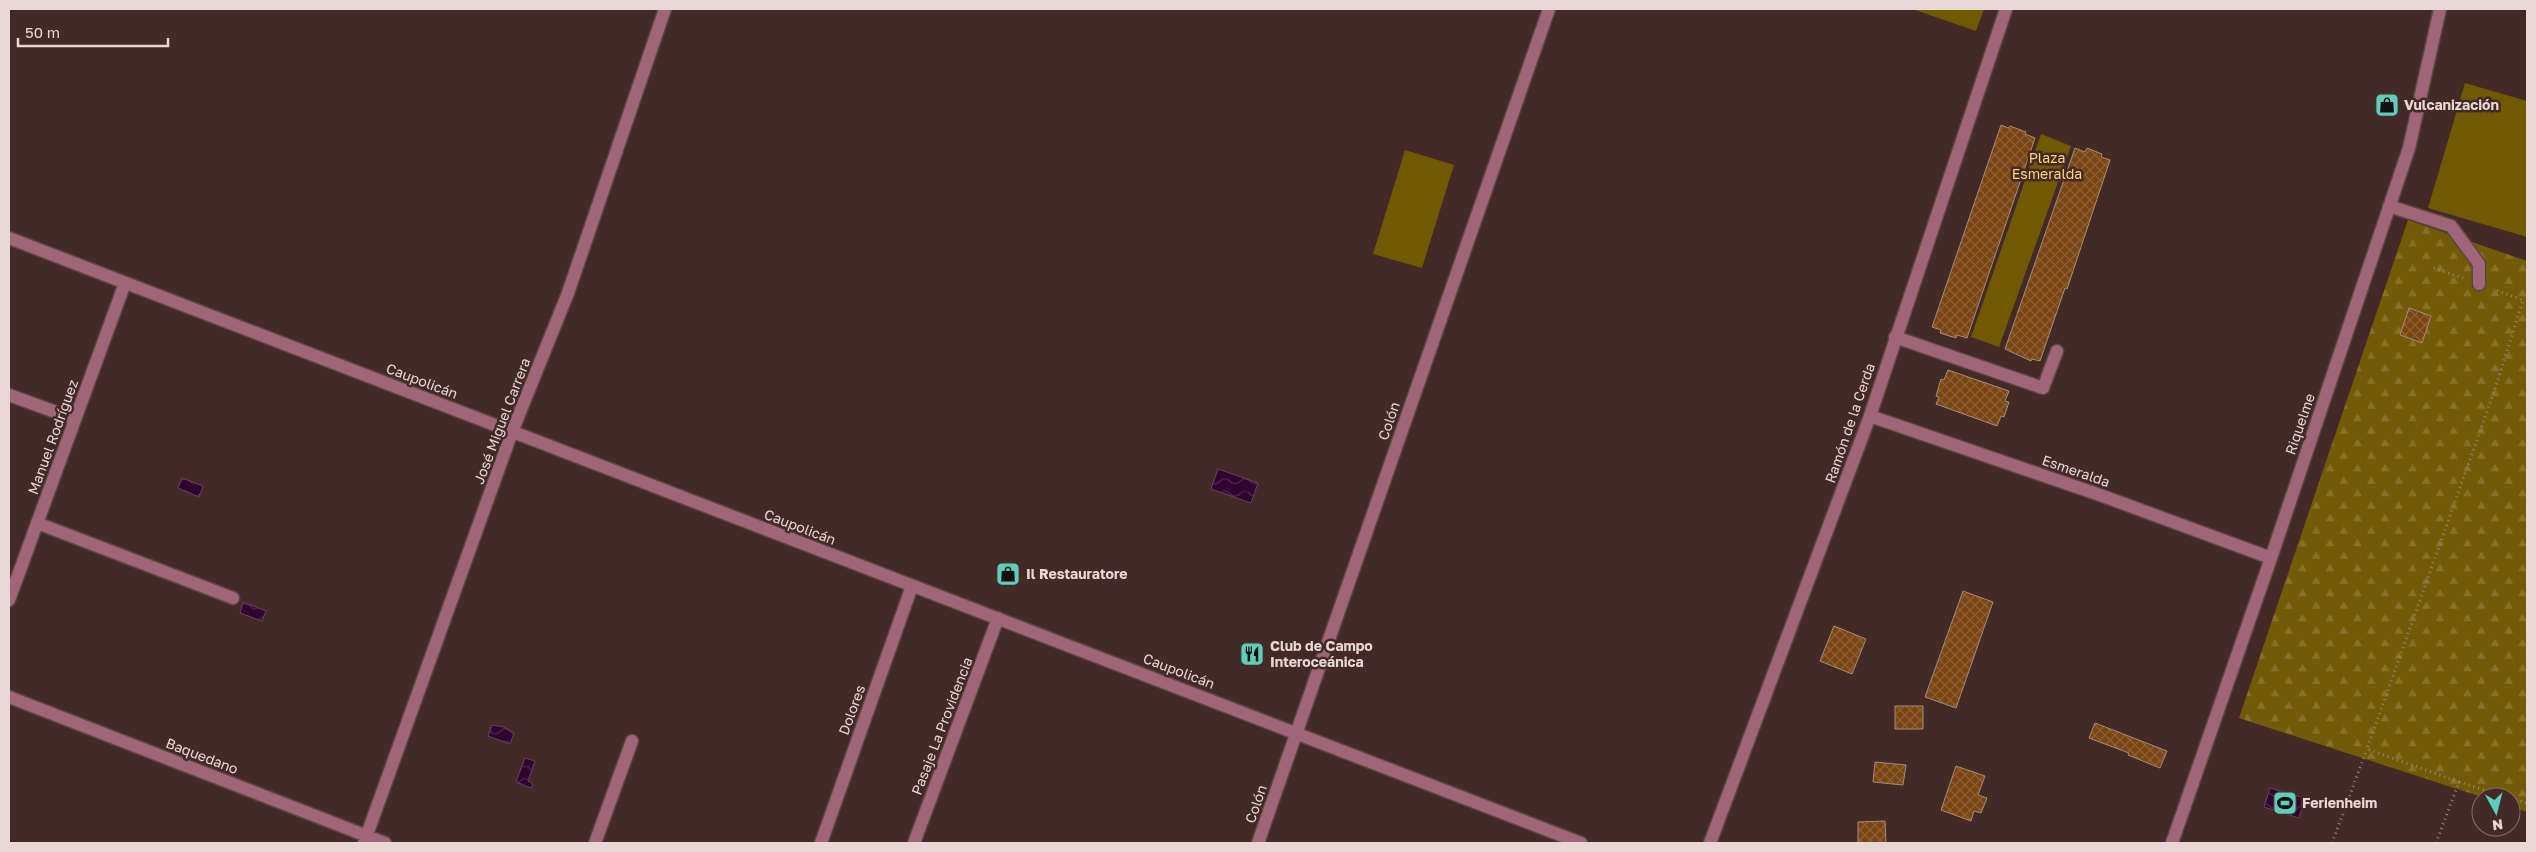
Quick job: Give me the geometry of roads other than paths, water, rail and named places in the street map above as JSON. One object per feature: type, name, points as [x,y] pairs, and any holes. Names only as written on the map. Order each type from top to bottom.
[{"type":"street","name":"José Miguel Carrera","points":[[365,840],[512,432],[568,292],[665,9]]},
{"type":"street","name":"Colón","points":[[1258,843],[1549,9]]},
{"type":"street","name":"Ramón de la Cerda","points":[[1710,843],[1870,416],[2006,9]]},
{"type":"street","name":"Riquelme","points":[[2172,843],[2271,558],[2409,148],[2440,9]]},
{"type":"street","points":[[2389,206],[2450,226],[2479,264],[2478,284]]},
{"type":"street","name":"Caupolicán","points":[[9,238],[1581,843]]},
{"type":"street","name":"Manuel Rodríguez","points":[[9,600],[124,283]]},
{"type":"street","points":[[1895,338],[2043,388],[2057,350]]},
{"type":"street","points":[[9,395],[75,419]]},
{"type":"street","name":"Esmeralda","points":[[1870,416],[2100,495],[2271,558]]},
{"type":"street","points":[[37,523],[232,598]]},
{"type":"street","name":"Dolores","points":[[821,843],[912,586]]},
{"type":"street","name":"Pasaje La Providencia","points":[[914,843],[998,618]]},
{"type":"street","name":"Baquedano","points":[[9,697],[365,840],[385,843]]},
{"type":"street","points":[[595,843],[632,740]]},
{"type":"water","points":[[1218,469],[1258,483],[1251,503],[1211,489]]},
{"type":"water","points":[[182,478],[203,486],[199,497],[178,488]]},
{"type":"water","points":[[243,602],[266,611],[262,621],[240,613]]},
{"type":"water","points":[[492,725],[504,727],[514,733],[510,744],[488,736]]},
{"type":"water","points":[[525,758],[535,761],[528,781],[533,784],[531,788],[516,782]]},
{"type":"water","name":"Ferienheim","points":[[2270,788],[2305,798],[2299,818],[2264,807]]},
{"type":"place","name":"Vulcanización","points":[[2387,105]]},
{"type":"place","name":"Il Restauratore","points":[[1008,574]]},
{"type":"place","name":"Club de Campo Interoceánica","points":[[1252,654]]},
{"type":"place","name":"Ferienheim","points":[[2285,803]]},
{"type":"park label","name":"Plaza Esmeralda","points":[[2047,166]]}]
